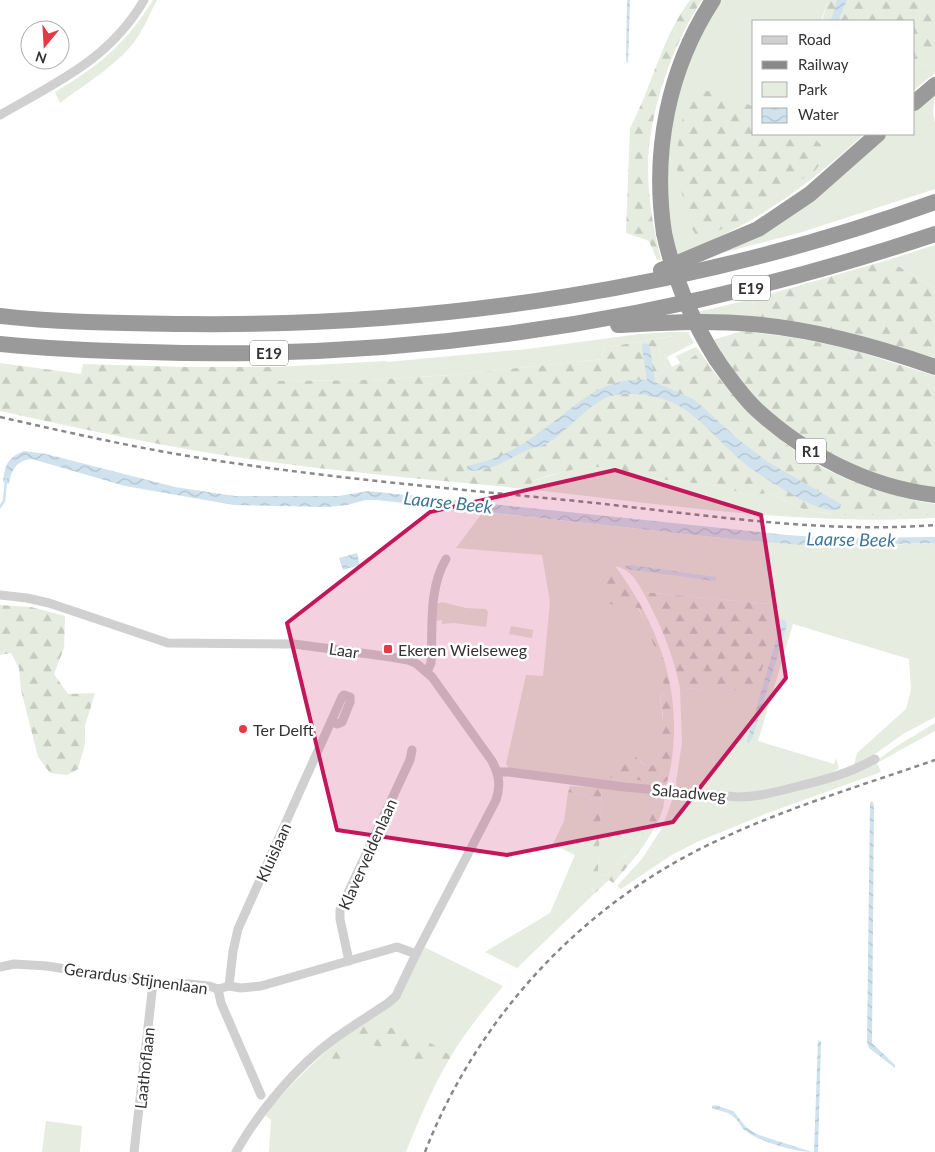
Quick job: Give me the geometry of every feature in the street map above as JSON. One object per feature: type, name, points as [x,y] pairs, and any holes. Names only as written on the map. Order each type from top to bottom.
[{"type":"highway","name":"R1","points":[[713,0],[687,48],[676,76],[663,133],[660,174],[661,212],[664,233],[684,301],[716,359],[757,410],[811,451],[842,467],[868,478],[906,490],[935,495]]},
{"type":"highway","points":[[915,102],[935,85]]},
{"type":"highway","name":"E19","points":[[622,286],[758,229],[810,194],[877,135]]},
{"type":"highway","name":"E19","points":[[0,316],[77,321],[226,325],[416,316],[488,308],[706,270],[802,245],[935,202]]},
{"type":"highway","name":"E19","points":[[0,344],[80,350],[195,354],[291,353],[424,344],[480,338],[562,327],[677,305],[825,269],[935,234]]},
{"type":"highway","name":"E19","points":[[562,327],[724,322],[774,326],[846,340],[935,367]]},
{"type":"street","points":[[0,115],[90,62],[124,30],[144,0]]},
{"type":"street","points":[[427,672],[431,663],[436,582],[446,559]]},
{"type":"street","name":"Laar","points":[[0,595],[49,602],[168,642],[180,644],[268,642],[317,646],[408,660],[417,664],[432,677],[498,772]]},
{"type":"street","name":"Kluislaan","points":[[229,986],[233,950],[238,929],[331,721]]},
{"type":"street","name":"Klaverveldenlaan","points":[[349,961],[340,919],[340,910],[410,760],[412,750]]},
{"type":"street","name":"Salaadweg","points":[[498,772],[624,787],[752,797],[837,776],[858,768],[875,758]]},
{"type":"street","points":[[236,1152],[265,1108],[302,1068],[333,1040],[396,996],[496,800],[499,785],[498,772]]},
{"type":"street","name":"Gerardus Stijnenlaan","points":[[0,967],[14,964],[47,966],[153,983],[168,985],[179,983],[209,986],[218,989],[229,986],[241,988],[260,986],[397,948],[416,954]]},
{"type":"street","name":"Laathoflaan","points":[[134,1152],[153,983]]},
{"type":"street","points":[[218,989],[221,1003],[261,1094]]},
{"type":"highlighted area","points":[[615,470],[761,515],[786,678],[673,822],[507,855],[337,830],[287,623],[430,512]]},
{"type":"green space","points":[[153,0],[157,0],[140,33],[130,47],[101,73],[60,103],[55,92],[85,73],[122,42]]},
{"type":"green space","points":[[690,0],[702,0],[681,38],[664,81],[657,103],[649,148],[649,192],[661,260],[657,260],[649,241],[626,233],[630,128],[671,31]]},
{"type":"green space","points":[[720,0],[828,0],[821,20],[752,20],[752,135],[863,135],[799,188],[753,219],[729,232],[676,255],[665,201],[666,151],[683,74],[693,50]]},
{"type":"green space","points":[[828,0],[935,0],[935,60],[915,68],[915,20],[822,20]]},
{"type":"green space","points":[[935,60],[935,73],[915,89],[915,68]]},
{"type":"green space","points":[[692,89],[722,93],[752,106],[752,135],[811,135],[821,145],[825,158],[813,173],[777,193],[742,219],[699,240],[688,222],[675,160],[687,96]]},
{"type":"green space","points":[[935,93],[933,111],[935,122],[935,189],[799,233],[722,253],[766,228],[809,199],[887,135],[915,135],[915,110]]},
{"type":"green space","points":[[935,245],[935,288],[888,260]]},
{"type":"green space","points":[[888,260],[935,288],[935,358],[755,317],[752,299]]},
{"type":"green space","points":[[752,299],[755,317],[700,317],[698,312]]},
{"type":"green space","points":[[742,331],[797,338],[850,349],[935,376],[935,488],[880,474],[854,464],[828,452],[781,421],[740,382],[713,340]]},
{"type":"green space","points":[[669,332],[688,332],[694,343],[667,357],[672,367],[680,363],[676,356],[696,347],[700,352],[673,370],[664,364],[659,350],[660,346],[674,340],[673,336],[602,348],[603,359],[450,375],[368,380],[276,381],[276,367],[387,362],[527,349]]},
{"type":"green space","points":[[674,336],[675,340],[660,346],[659,350],[660,357],[669,369],[673,370],[700,352],[723,383],[747,410],[773,434],[801,454],[830,471],[863,485],[897,496],[935,504],[935,515],[833,515],[803,509],[769,493],[747,495],[719,486],[633,476],[588,466],[533,481],[527,489],[353,472],[186,449],[0,411],[0,363],[81,374],[83,364],[276,367],[277,381],[368,380],[450,375],[603,359],[602,348]]},
{"type":"green space","points":[[588,466],[633,476],[719,486],[747,495],[769,493],[803,509],[833,515],[935,515],[935,518],[884,520],[782,516],[680,507],[527,489],[533,481]]},
{"type":"green space","points":[[483,512],[740,540],[856,546],[935,543],[935,717],[903,734],[871,757],[854,765],[857,753],[906,709],[911,690],[909,659],[793,624],[758,741],[834,764],[836,758],[839,768],[828,776],[749,794],[680,789],[677,787],[676,782],[682,743],[680,688],[756,690],[770,604],[643,592],[632,575],[615,566],[647,626],[664,676],[664,690],[660,698],[662,711],[661,745],[656,761],[651,766],[645,766],[641,761],[609,778],[668,780],[667,784],[661,786],[607,782],[509,768],[506,764],[526,675],[543,676],[550,602],[542,555],[456,548]]},
{"type":"green space","points":[[615,566],[632,590],[646,615],[658,641],[666,668],[672,695],[674,723],[673,751],[668,780],[664,782],[609,778],[605,776],[610,768],[626,759],[636,757],[645,766],[651,766],[656,761],[659,754],[663,713],[660,700],[664,690],[662,670],[639,608],[603,603],[604,567]]},
{"type":"green space","points":[[643,592],[770,604],[775,621],[756,691],[680,688],[665,638]]},
{"type":"green space","points":[[442,602],[466,608],[486,609],[488,612],[486,627],[454,623],[442,624],[442,620],[435,621],[436,604]]},
{"type":"green space","points":[[0,605],[31,607],[65,616],[64,648],[54,674],[68,694],[95,693],[85,726],[85,744],[78,769],[67,775],[50,773],[38,757],[21,690],[19,668],[11,653],[0,655]]},
{"type":"green space","points":[[511,626],[533,630],[532,638],[509,634]]},
{"type":"green space","points":[[935,723],[935,731],[877,763],[881,772],[765,814],[697,842],[670,856],[621,889],[617,886],[642,859],[662,828],[674,795],[742,800],[869,766]]},
{"type":"green space","points":[[570,786],[602,788],[598,871],[600,875],[604,876],[629,851],[647,826],[659,796],[664,795],[664,805],[660,817],[646,842],[613,883],[609,880],[595,893],[589,884],[592,800],[585,795],[568,792]]},
{"type":"green space","points":[[602,788],[662,794],[659,796],[647,826],[629,851],[604,876],[600,875],[598,871]]},
{"type":"green space","points":[[568,792],[585,795],[592,800],[591,888],[595,893],[517,968],[485,952],[550,913],[575,855],[553,844],[564,821]]},
{"type":"green space","points":[[424,947],[503,986],[468,1030],[443,1069],[406,1152],[269,1152],[271,1120],[265,1115],[268,1110],[333,1045],[357,1026],[386,1009],[401,996]]},
{"type":"green space","points":[[359,1024],[387,1027],[408,1032],[428,1041],[451,1056],[444,1068],[348,1037],[339,1062],[321,1056]]},
{"type":"green space","points":[[46,1121],[82,1126],[80,1152],[42,1152]]},
{"type":"water","points":[[627,0],[630,0],[628,63],[626,61]]},
{"type":"water","points":[[837,0],[847,0],[838,20],[831,20]]},
{"type":"water","points":[[645,343],[649,345],[655,382],[695,400],[739,440],[768,462],[841,504],[840,509],[830,510],[793,495],[771,482],[733,454],[684,409],[660,398],[642,395],[623,394],[604,399],[596,403],[548,443],[527,450],[490,468],[475,471],[467,470],[467,466],[495,458],[519,446],[600,389],[629,380],[647,380],[642,347]]},
{"type":"water","points":[[24,451],[46,454],[175,487],[235,496],[339,496],[368,491],[787,535],[836,538],[935,537],[935,543],[817,546],[740,540],[376,500],[327,507],[234,505],[125,486],[32,459],[22,461],[16,467],[11,474],[9,484],[3,482],[10,459]]},
{"type":"water","points":[[357,553],[360,565],[343,570],[339,558]]},
{"type":"water","points":[[632,565],[717,578],[715,581],[626,569],[625,566]]},
{"type":"water","points":[[782,620],[785,620],[787,625],[752,739],[748,743],[747,740]]},
{"type":"water","points":[[872,801],[874,805],[872,1043],[895,1065],[895,1068],[869,1048],[867,1042],[870,803]]},
{"type":"water","points":[[818,1040],[821,1042],[818,1152],[814,1152]]},
{"type":"water","points":[[715,1105],[733,1111],[746,1127],[756,1134],[812,1152],[787,1148],[760,1139],[744,1130],[731,1114],[712,1108]]},
{"type":"waterway","name":"Laarse Beek","points":[[0,507],[4,501],[6,480]]},
{"type":"railway","points":[[0,417],[175,454],[344,477],[804,525],[848,527],[935,525]]},
{"type":"railway","points":[[425,1152],[446,1104],[472,1058],[502,1015],[535,974],[572,937],[613,904],[656,874],[702,848],[759,822],[935,760]]},
{"type":"place","name":"Ekeren Wielseweg","points":[[388,649]]},
{"type":"place","name":"Ter Delft","points":[[243,729]]}]
